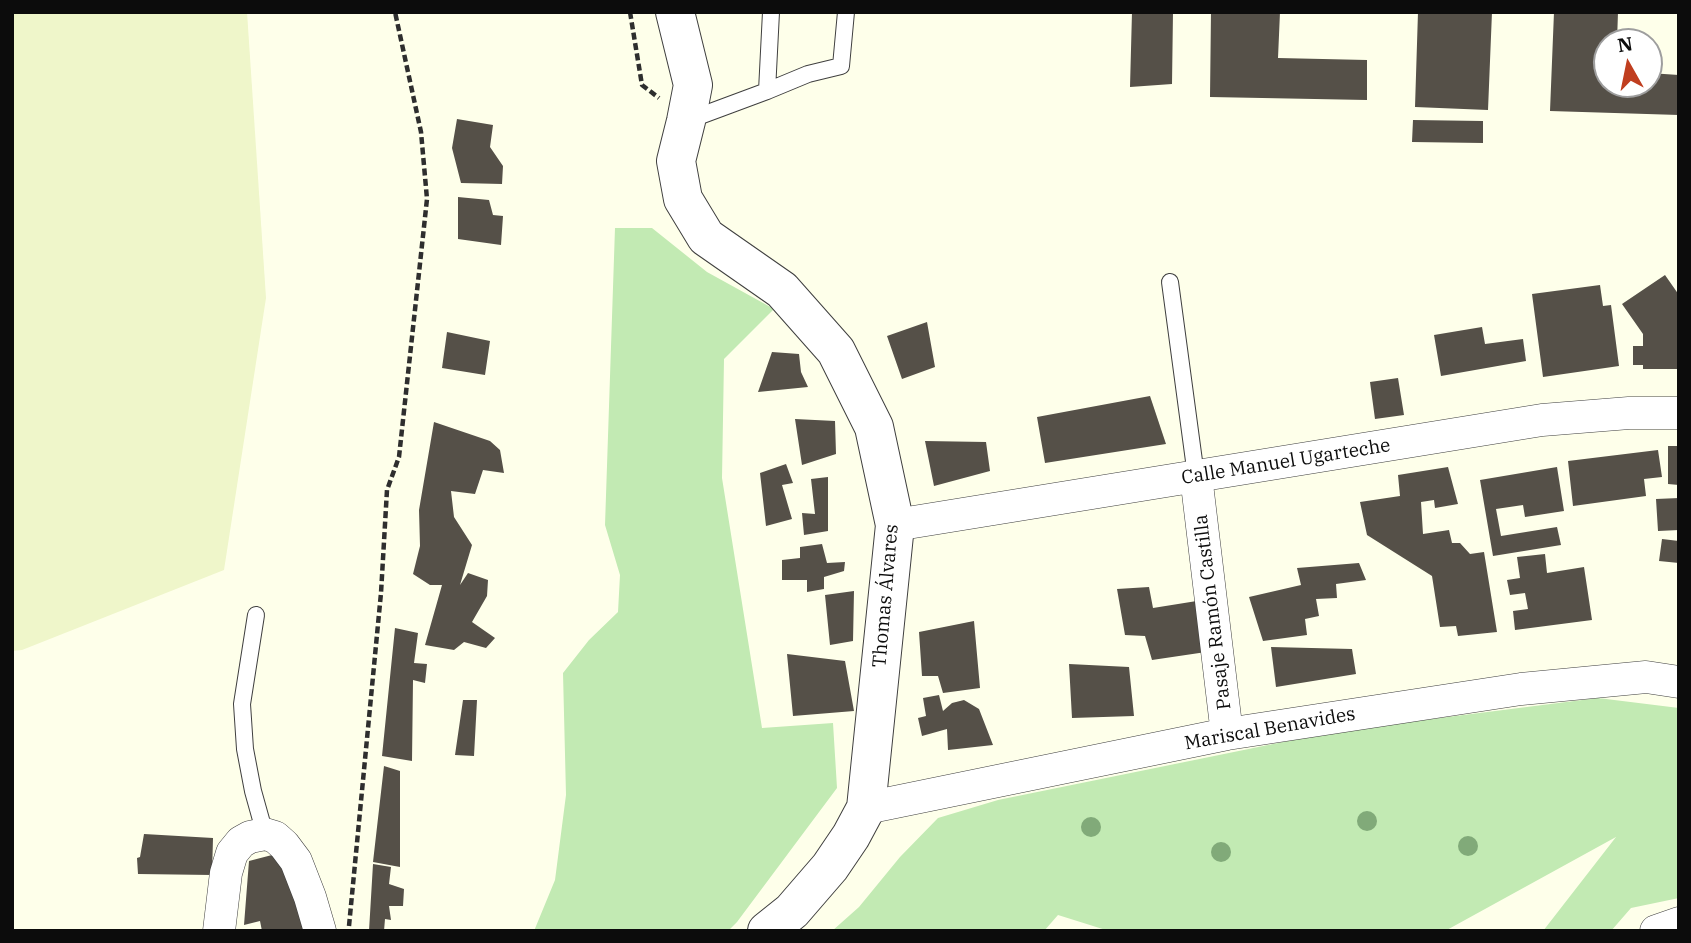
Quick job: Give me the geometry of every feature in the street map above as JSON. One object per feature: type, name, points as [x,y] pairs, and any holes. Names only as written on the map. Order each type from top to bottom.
[{"type":"street","name":"Thomas Álvares","points":[[675,12],[693,85],[676,161],[683,199],[706,237],[782,290],[836,351],[874,427],[895,525],[866,808],[831,867],[792,911],[767,931]]},
{"type":"street","name":"Calle Manuel Ugarteche","points":[[895,525],[1542,420],[1629,413],[1679,413]]},
{"type":"street","name":"Pasaje Ramón Castilla","points":[[1196,476],[1227,734]]},
{"type":"street","name":"Mariscal Benavides","points":[[866,808],[1227,734],[1521,689],[1646,677],[1679,682]]},
{"type":"street","points":[[219,931],[226,873],[232,853],[241,842],[265,834],[275,837],[296,861],[320,931]]},
{"type":"street","points":[[1656,931],[1679,923]]},
{"type":"lane","points":[[767,91],[771,12]]},
{"type":"lane","points":[[686,121],[808,74],[841,66],[846,12]]},
{"type":"lane","name":"Pasaje Ramón Castilla","points":[[1170,282],[1196,476]]},
{"type":"lane","points":[[257,615],[242,704],[245,749],[265,834]]},
{"type":"path","points":[[349,931],[380,607],[387,490],[399,457],[427,199],[421,132],[395,12]]},
{"type":"path","points":[[630,12],[642,85],[686,121]]},
{"type":"green space","points":[[12,12],[247,12],[266,298],[224,570],[22,650],[12,651]]},
{"type":"green space","points":[[615,228],[652,228],[707,272],[774,309],[724,359],[722,478],[762,728],[833,723],[837,788],[728,931],[534,931],[555,880],[566,795],[563,673],[589,640],[618,612],[620,575],[605,525]]},
{"type":"green space","points":[[1598,698],[1679,708],[1679,898],[1631,908],[1611,931],[1543,931],[1616,837],[1445,931],[1109,931],[1058,915],[1044,931],[832,931],[859,907],[900,857],[938,818],[998,800],[1337,731]]},
{"type":"building","points":[[1132,12],[1173,12],[1172,84],[1130,87]]},
{"type":"building","points":[[1211,12],[1280,12],[1278,58],[1367,60],[1367,100],[1210,97]]},
{"type":"building","points":[[1418,12],[1492,12],[1488,110],[1415,107]]},
{"type":"building","points":[[1554,12],[1618,12],[1617,28],[1593,28],[1593,98],[1663,98],[1663,74],[1679,75],[1679,115],[1550,111]]},
{"type":"building","points":[[457,119],[493,125],[490,147],[503,166],[502,184],[461,183],[452,148]]},
{"type":"building","points":[[1413,120],[1483,121],[1483,143],[1412,142]]},
{"type":"building","points":[[458,197],[489,200],[493,215],[503,216],[501,245],[458,239]]},
{"type":"building","points":[[1665,275],[1679,295],[1679,369],[1643,369],[1643,365],[1633,365],[1633,346],[1643,346],[1643,334],[1622,304]]},
{"type":"building","points":[[1600,285],[1603,306],[1611,305],[1619,366],[1543,377],[1532,294]]},
{"type":"building","points":[[927,322],[935,367],[902,379],[887,336]]},
{"type":"building","points":[[1482,327],[1485,344],[1523,339],[1526,361],[1441,376],[1434,335]]},
{"type":"building","points":[[447,332],[490,341],[485,375],[442,368]]},
{"type":"building","points":[[772,352],[799,354],[801,372],[808,387],[758,392]]},
{"type":"building","points":[[1398,378],[1404,415],[1375,419],[1370,382]]},
{"type":"building","points":[[1150,396],[1166,444],[1045,463],[1037,417]]},
{"type":"building","points":[[795,419],[835,421],[836,454],[802,465]]},
{"type":"building","points":[[434,422],[490,441],[500,450],[504,473],[483,470],[475,494],[451,491],[454,517],[472,545],[460,585],[468,573],[488,580],[487,596],[472,622],[495,638],[486,648],[464,642],[454,650],[425,645],[442,585],[430,585],[413,574],[420,546],[419,510]]},
{"type":"building","points":[[925,441],[986,442],[990,471],[934,486]]},
{"type":"building","points":[[1668,446],[1679,446],[1679,485],[1668,484]]},
{"type":"building","points":[[1658,450],[1662,477],[1644,479],[1646,496],[1573,506],[1568,461]]},
{"type":"building","points":[[786,464],[793,483],[782,485],[792,519],[766,526],[760,473]]},
{"type":"building","points":[[1448,467],[1458,504],[1435,508],[1434,500],[1421,502],[1423,534],[1449,530],[1452,543],[1460,543],[1470,554],[1484,552],[1497,632],[1458,636],[1456,626],[1440,627],[1432,576],[1367,535],[1360,502],[1400,496],[1398,475]]},
{"type":"building","points":[[1557,467],[1564,511],[1525,517],[1523,505],[1496,509],[1501,536],[1557,527],[1561,545],[1493,556],[1480,480]]},
{"type":"building","points":[[828,477],[828,531],[804,535],[802,513],[815,514],[811,479]]},
{"type":"building","points":[[1679,498],[1679,530],[1658,531],[1656,499]]},
{"type":"building","points":[[1662,539],[1679,541],[1679,563],[1659,561]]},
{"type":"building","points":[[822,544],[827,563],[845,562],[844,571],[824,577],[824,589],[807,592],[807,580],[782,580],[782,560],[800,558],[800,547]]},
{"type":"building","points":[[1545,554],[1547,573],[1584,567],[1592,620],[1515,630],[1513,611],[1528,609],[1525,593],[1510,595],[1507,580],[1520,578],[1517,557]]},
{"type":"building","points":[[1359,563],[1366,580],[1336,584],[1337,598],[1316,599],[1319,616],[1305,619],[1307,635],[1263,641],[1249,597],[1301,585],[1297,568]]},
{"type":"building","points":[[1149,587],[1153,608],[1203,600],[1206,652],[1152,660],[1145,636],[1125,635],[1117,589]]},
{"type":"building","points":[[854,591],[853,641],[830,645],[825,595]]},
{"type":"building","points":[[974,621],[980,688],[943,693],[938,676],[922,676],[919,632]]},
{"type":"building","points":[[395,628],[418,633],[414,663],[427,664],[425,683],[413,680],[412,761],[382,756]]},
{"type":"building","points":[[1271,647],[1352,649],[1356,674],[1276,687]]},
{"type":"building","points":[[787,654],[845,661],[854,711],[793,716]]},
{"type":"building","points":[[1069,664],[1129,667],[1134,716],[1072,718]]},
{"type":"building","points":[[939,695],[943,711],[952,703],[964,700],[979,709],[993,745],[948,750],[947,729],[922,736],[918,718],[926,716],[923,698]]},
{"type":"building","points":[[463,700],[477,700],[474,756],[455,755]]},
{"type":"building","points":[[384,766],[400,771],[400,867],[373,862]]},
{"type":"building","points":[[144,834],[213,838],[212,875],[138,874],[137,858],[140,857]]},
{"type":"building","points":[[272,855],[293,874],[308,931],[262,931],[260,921],[244,925],[249,861]]},
{"type":"building","points":[[373,864],[391,867],[389,884],[404,889],[403,906],[389,906],[391,920],[385,919],[384,931],[369,931]]}]
